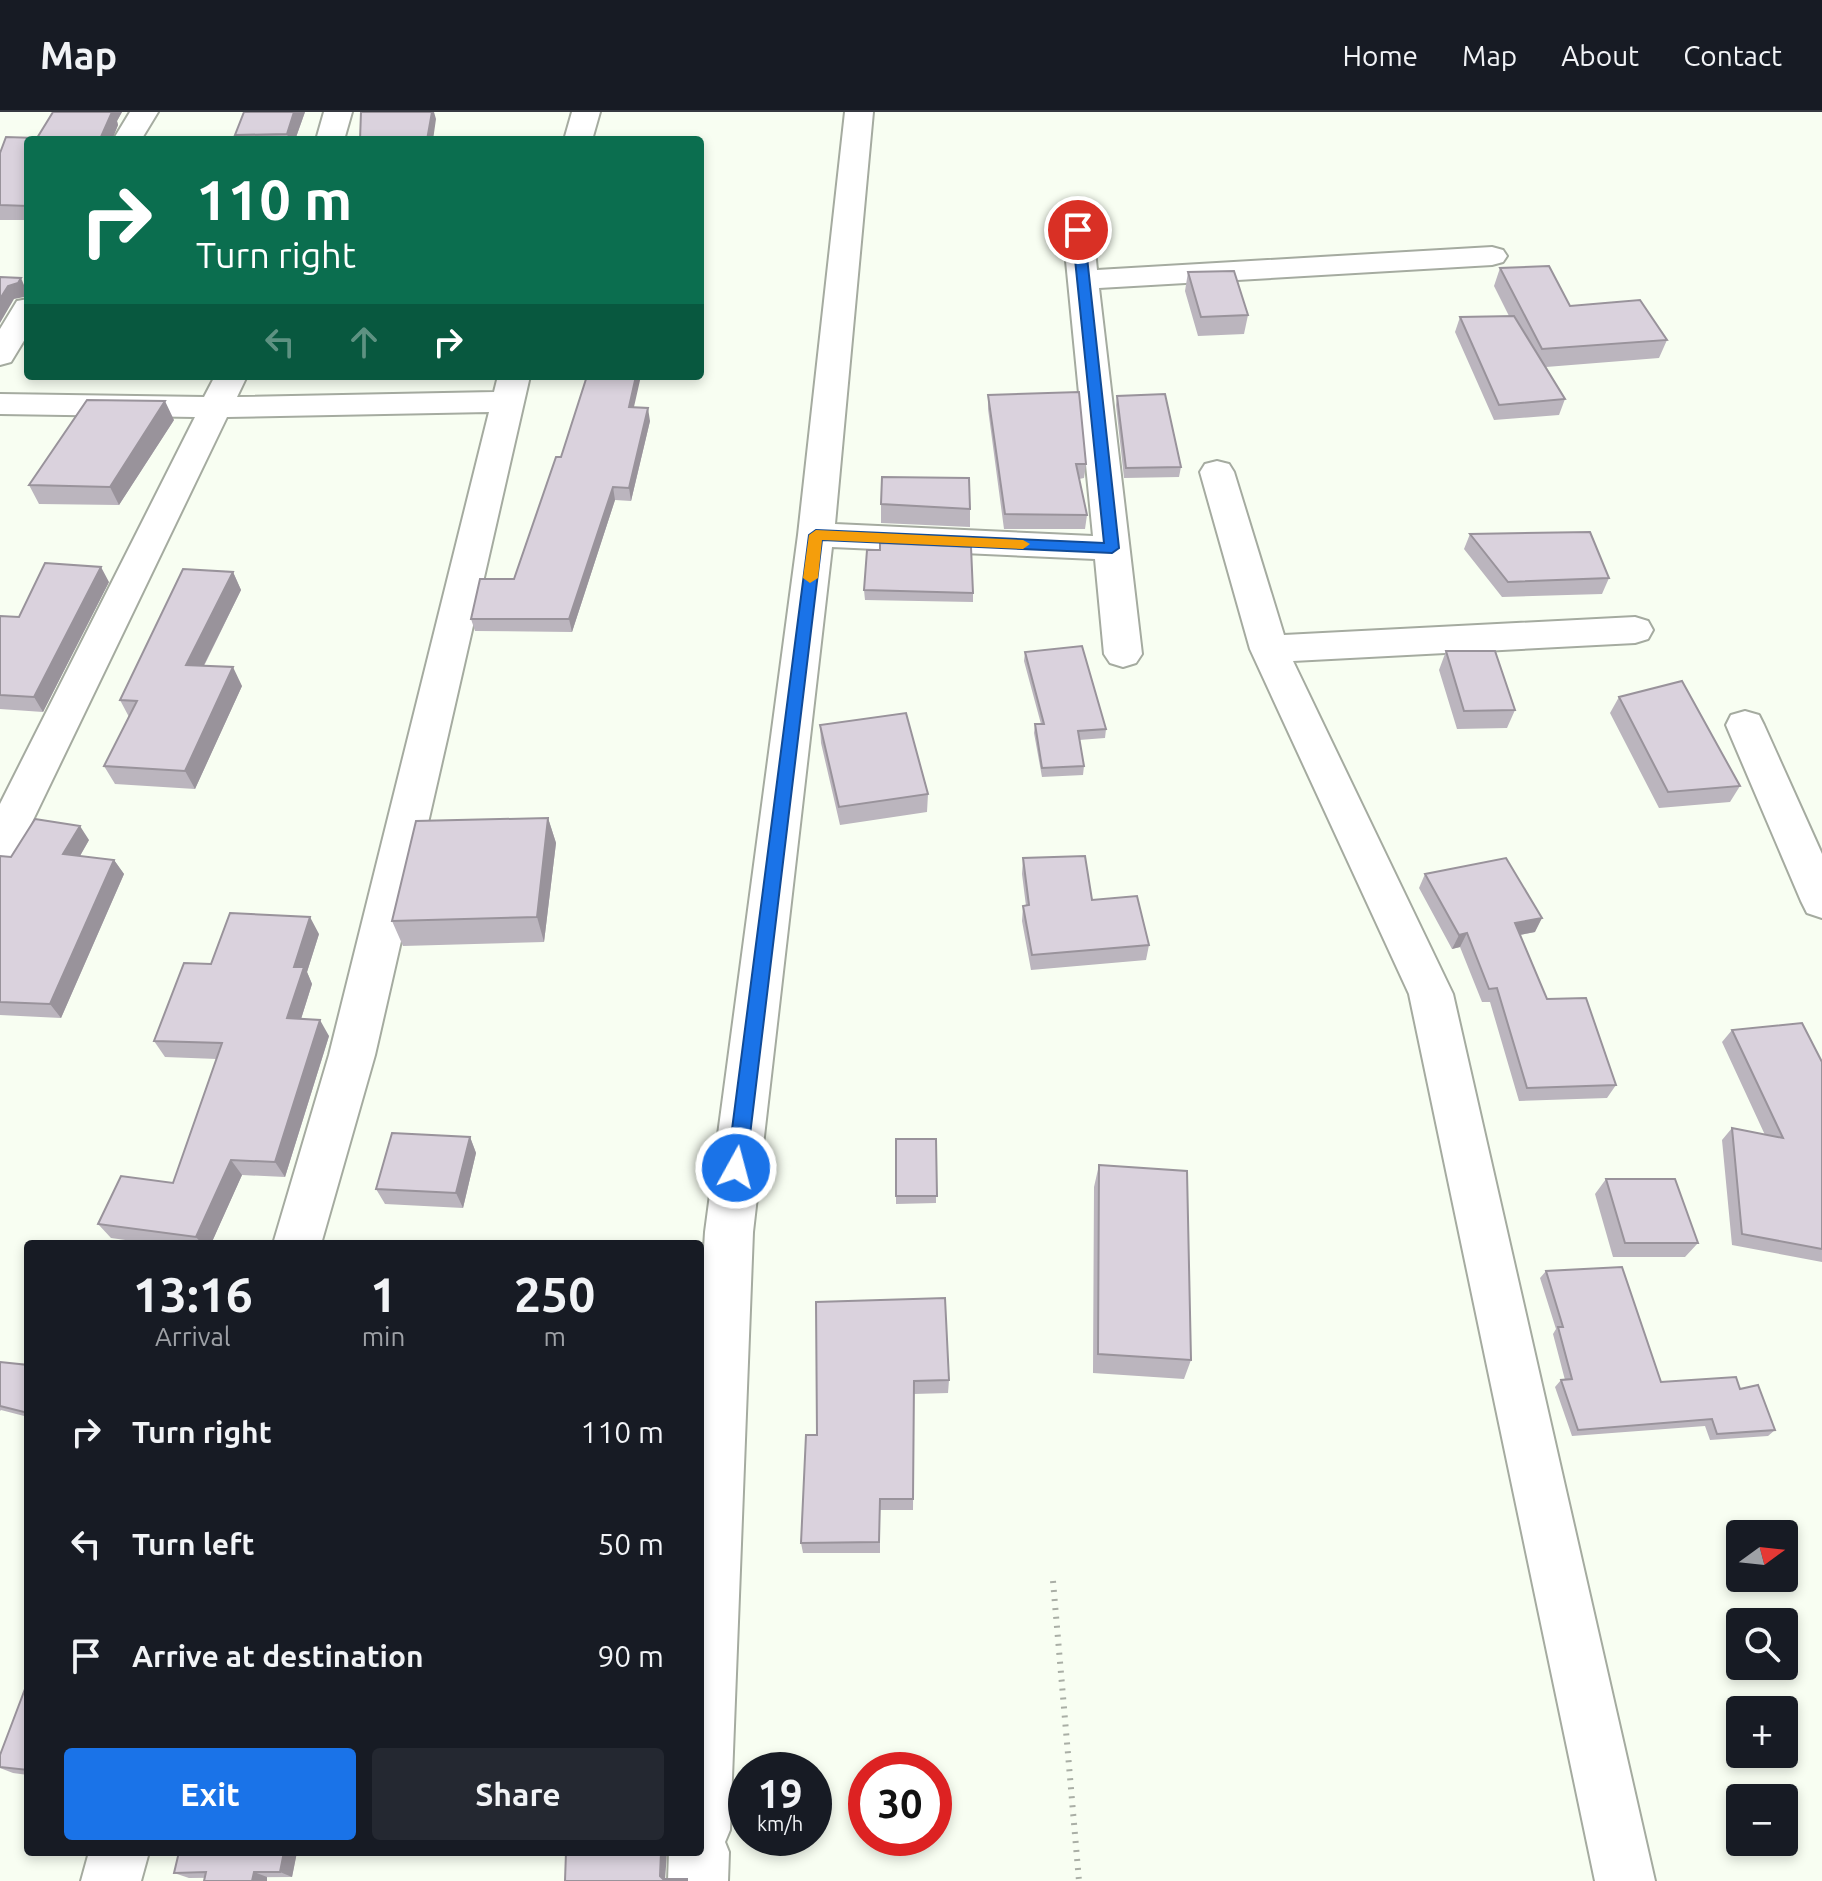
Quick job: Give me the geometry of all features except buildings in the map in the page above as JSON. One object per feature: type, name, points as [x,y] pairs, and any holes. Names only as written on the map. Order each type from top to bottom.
[{"type":"street","points":[[129,136],[144,112]]},
{"type":"street","points":[[331,136],[338,112]]},
{"type":"street","points":[[579,136],[586,112]]},
{"type":"street","points":[[704,1748],[729,1232],[816,535],[859,112]]},
{"type":"street","points":[[1078,230],[1123,654]]},
{"type":"street","points":[[1083,280],[1492,256]]},
{"type":"street","points":[[0,355],[24,315]]},
{"type":"street","points":[[0,404],[223,392],[510,389],[352,1055],[298,1240]]},
{"type":"street","points":[[0,845],[223,392]]},
{"type":"street","points":[[1217,472],[1269,649],[1431,994],[1625,1881]]},
{"type":"street","points":[[816,535],[1112,548]]},
{"type":"street","points":[[1269,649],[1635,630]]},
{"type":"street","points":[[1745,725],[1822,901]]},
{"type":"street","points":[[111,1881],[118,1856]]},
{"type":"street","points":[[698,1881],[699,1856]]},
{"type":"path","points":[[1053,1581],[1079,1881]]},
{"type":"slow traffic","points":[[810,578],[816,535],[1023,544]]},
{"type":"route","points":[[736,1168],[816,535],[1112,548],[1078,230]]}]
